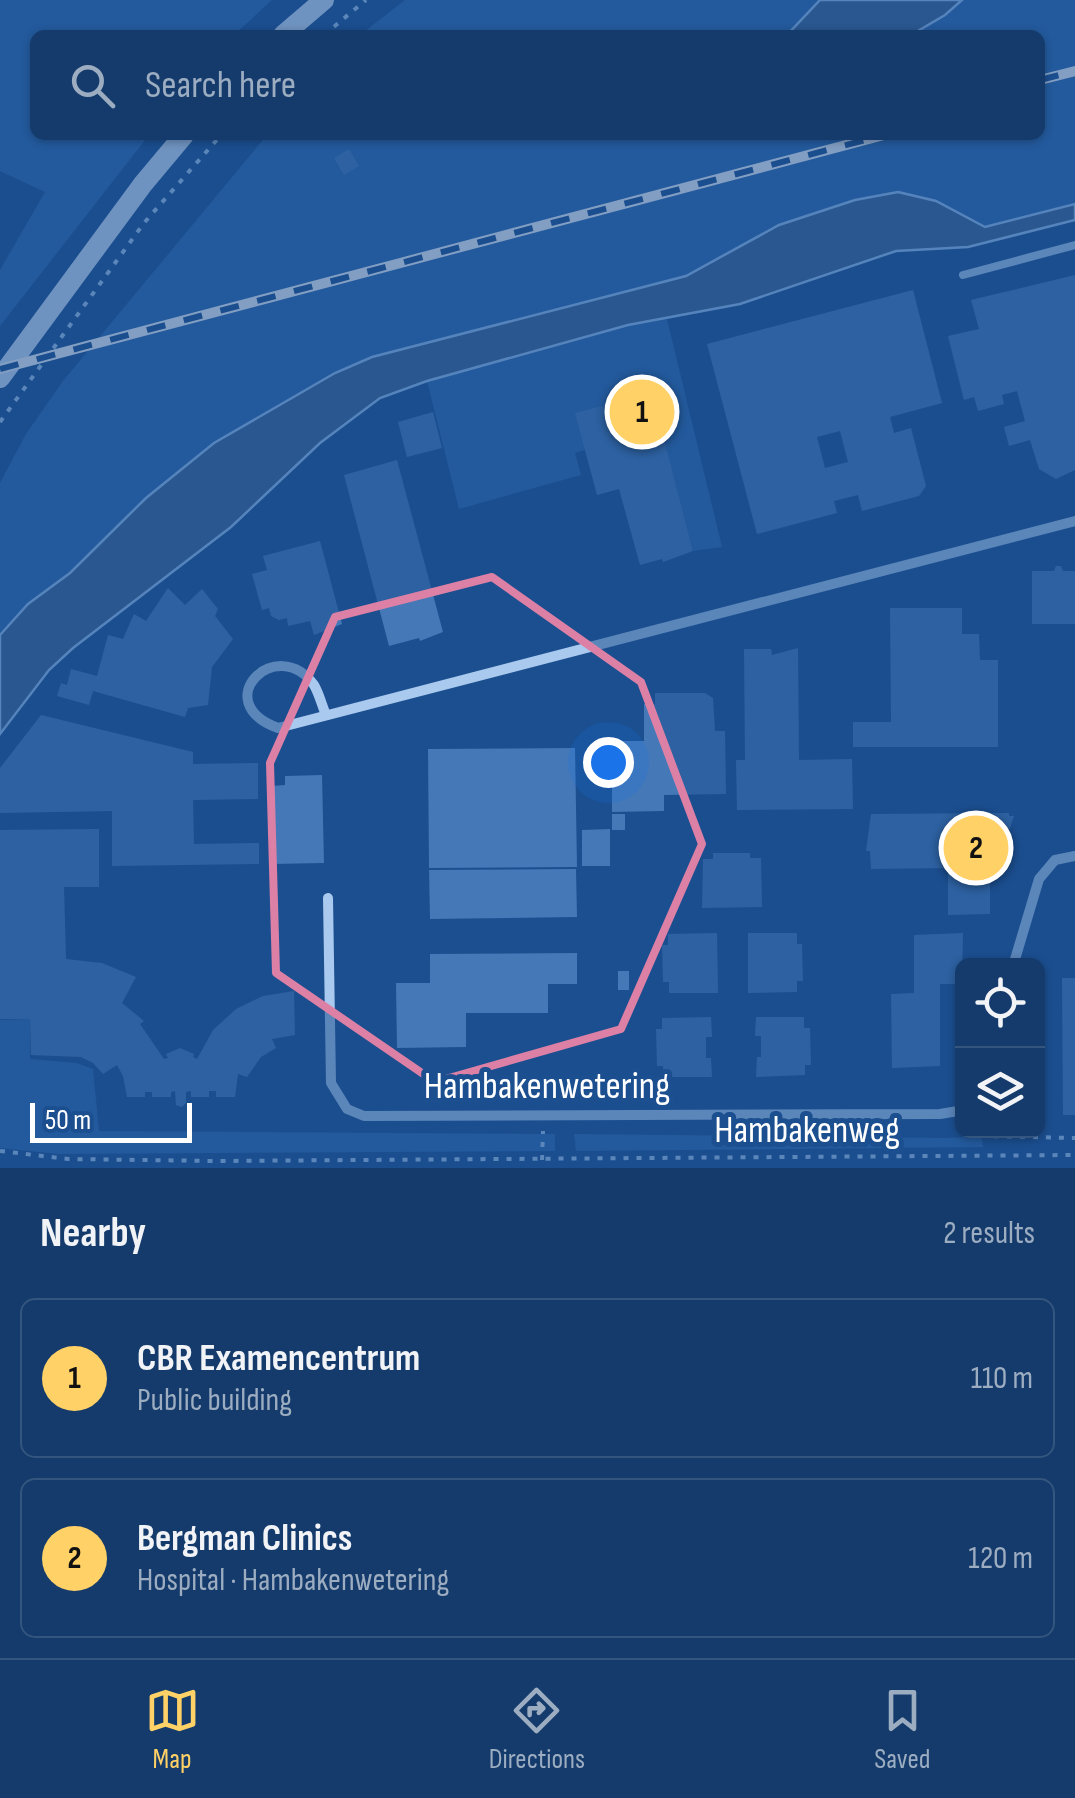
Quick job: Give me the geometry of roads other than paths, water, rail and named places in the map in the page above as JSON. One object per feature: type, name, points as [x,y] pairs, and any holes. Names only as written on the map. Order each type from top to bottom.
[{"type":"main road","points":[[289,30],[324,0]]},
{"type":"main road","points":[[0,378],[180,140]]},
{"type":"street","points":[[326,715],[314,685],[298,670],[279,665],[264,668],[252,681],[247,696],[250,712],[260,722],[278,728],[1075,521]]},
{"type":"street","points":[[1016,958],[1040,880],[1055,860],[1075,856]]},
{"type":"street","name":"Hambakenwetering","points":[[328,898],[331,1083],[347,1109],[364,1116],[955,1112]]},
{"type":"lane","points":[[964,274],[1075,244]]},
{"type":"railway","points":[[1045,79],[1075,71]]},
{"type":"railway","points":[[0,369],[865,140]]},
{"type":"place","name":"CBR Examencentrum","points":[[642,412]]},
{"type":"place","name":"Bergman Clinics","points":[[976,848]]}]
